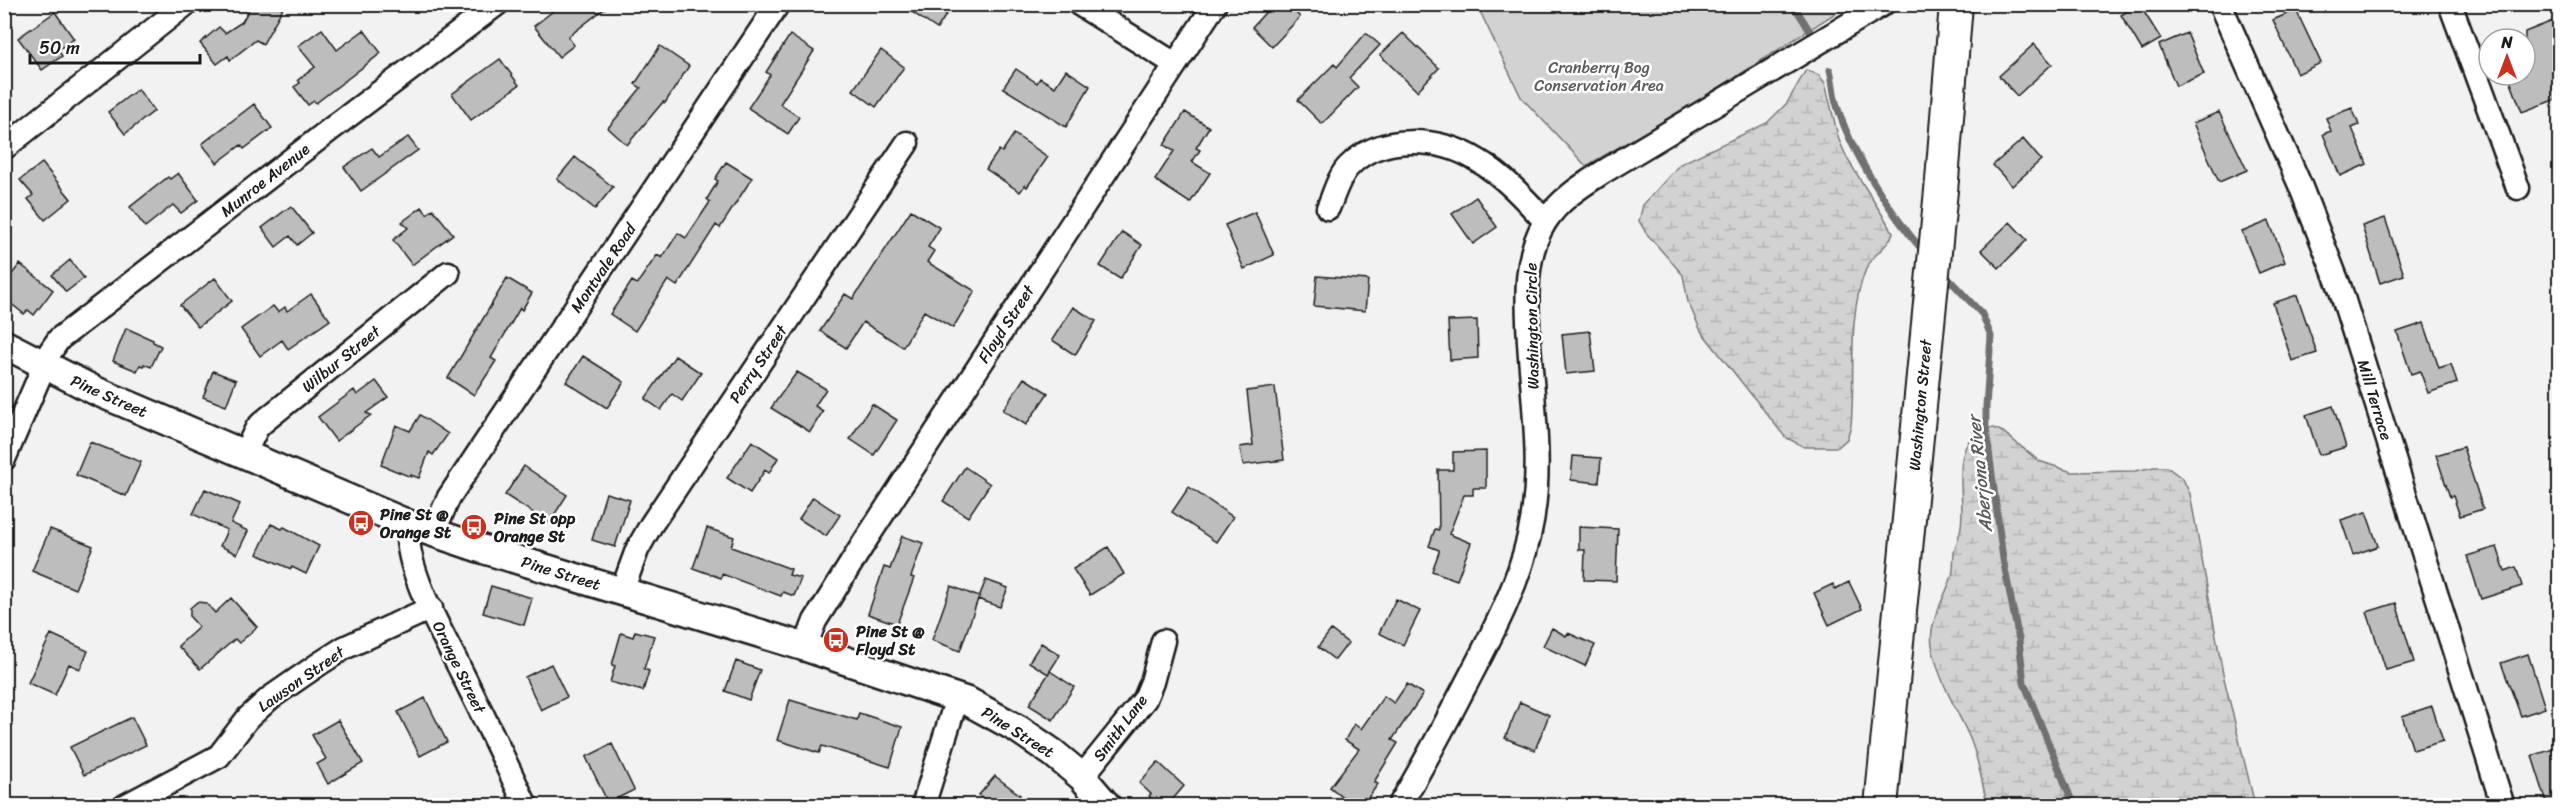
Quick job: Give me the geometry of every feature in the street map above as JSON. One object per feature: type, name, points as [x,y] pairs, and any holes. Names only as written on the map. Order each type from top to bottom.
[{"type":"main road","name":"Washington Street","points":[[1881,806],[1956,4]]},
{"type":"street","points":[[4,148],[186,4]]},
{"type":"street","name":"Munroe Avenue","points":[[4,459],[44,366],[59,339],[497,4]]},
{"type":"street","name":"Montvale Road","points":[[420,529],[449,497],[778,4]]},
{"type":"street","points":[[1079,4],[1175,64]]},
{"type":"street","name":"Floyd Street","points":[[805,647],[815,621],[867,538],[1215,4]]},
{"type":"street","name":"Washington Circle","points":[[1399,806],[1422,768],[1486,645],[1516,579],[1530,534],[1535,498],[1536,457],[1529,335],[1529,279],[1531,255],[1545,221],[1565,199],[1593,178],[1883,4]]},
{"type":"street","name":"Mill Terrace","points":[[2220,4],[2300,185],[2340,288],[2503,806]]},
{"type":"street","points":[[2450,4],[2518,188]]},
{"type":"street","points":[[1328,208],[1343,174],[1355,161],[1395,143],[1415,142],[1448,146],[1476,159],[1521,196],[1545,221]]},
{"type":"street","name":"Perry Street","points":[[622,591],[646,533],[907,143]]},
{"type":"street","name":"Wilbur Street","points":[[244,454],[257,428],[263,422],[448,273]]},
{"type":"street","name":"Pine Street","points":[[4,344],[44,366],[420,529],[805,647],[957,698],[1018,729],[1082,777],[1107,806]]},
{"type":"street","name":"Orange Street","points":[[420,529],[407,537],[412,561],[431,608],[526,806]]},
{"type":"street","name":"Lawson Street","points":[[125,806],[219,756],[248,718],[270,698],[318,663],[344,648],[431,608]]},
{"type":"street","name":"Smith Lane","points":[[1082,777],[1145,699],[1163,641]]},
{"type":"street","points":[[923,806],[957,698]]},
{"type":"green space","name":"Cranberry Bog Conservation Area","points":[[1477,5],[1848,5],[1689,107],[1586,166],[1521,97]]},
{"type":"green space","points":[[1806,70],[1819,75],[1825,83],[1839,140],[1848,160],[1893,232],[1888,242],[1869,263],[1860,288],[1854,326],[1851,425],[1847,439],[1838,447],[1804,447],[1785,437],[1701,331],[1688,302],[1683,275],[1646,233],[1639,221],[1643,205],[1680,164],[1767,123],[1787,103]]},
{"type":"green space","points":[[1981,428],[1994,428],[2003,432],[2039,461],[2072,472],[2135,471],[2167,467],[2183,479],[2190,494],[2223,674],[2255,805],[1987,805],[1974,751],[1942,680],[1934,657],[1931,637],[1935,619],[1952,576],[1962,514],[1962,460],[1971,437]]},
{"type":"building","points":[[252,4],[285,4],[263,44],[256,40],[230,60],[228,56],[217,64],[200,43],[219,27],[225,33],[242,22]]},
{"type":"building","points":[[562,4],[610,4],[568,37],[574,45],[559,57],[534,26]]},
{"type":"building","points":[[900,4],[953,4],[937,29]]},
{"type":"building","points":[[1273,4],[1287,4],[1300,17],[1272,47],[1252,27]]},
{"type":"building","points":[[2139,4],[2161,39],[2142,50],[2121,15]]},
{"type":"building","points":[[2296,10],[2321,63],[2297,74],[2273,20]]},
{"type":"building","points":[[55,12],[74,39],[58,50],[62,56],[42,70],[18,38]]},
{"type":"building","points":[[2555,20],[2559,31],[2559,98],[2522,112],[2513,87],[2537,87],[2537,27]]},
{"type":"building","points":[[322,29],[337,50],[364,30],[381,53],[316,103],[314,101],[308,105],[294,87],[300,83],[298,80],[315,67],[298,46]]},
{"type":"building","points":[[1366,33],[1380,45],[1349,78],[1358,87],[1322,124],[1298,100],[1334,64],[1337,67]]},
{"type":"building","points":[[1403,33],[1439,68],[1417,91],[1380,55]]},
{"type":"building","points":[[2187,33],[2204,74],[2176,86],[2159,45]]},
{"type":"building","points":[[790,35],[814,51],[780,104],[799,117],[788,134],[748,108],[770,75],[766,72]]},
{"type":"building","points":[[2034,44],[2052,64],[2017,96],[1999,76]]},
{"type":"building","points":[[660,46],[689,66],[665,103],[663,102],[627,145],[608,128],[641,88],[635,84]]},
{"type":"building","points":[[881,50],[904,67],[876,107],[853,90]]},
{"type":"building","points":[[500,59],[519,85],[471,120],[452,94]]},
{"type":"building","points":[[1016,69],[1037,83],[1040,78],[1055,87],[1066,70],[1090,86],[1066,127],[1003,88]]},
{"type":"building","points":[[138,89],[154,111],[125,134],[108,112]]},
{"type":"building","points":[[254,104],[272,128],[244,149],[241,145],[217,163],[202,144]]},
{"type":"building","points":[[2352,108],[2359,125],[2352,128],[2367,164],[2340,176],[2323,134],[2331,131],[2326,118]]},
{"type":"building","points":[[1185,112],[1209,127],[1196,148],[1200,150],[1192,162],[1210,173],[1190,203],[1155,180],[1174,151],[1164,145]]},
{"type":"building","points":[[2219,112],[2247,170],[2219,182],[2193,123]]},
{"type":"building","points":[[1014,134],[1048,157],[1027,187],[1025,185],[1020,192],[986,169],[999,150],[1002,152]]},
{"type":"building","points":[[408,137],[418,150],[361,191],[344,167],[372,148],[379,157]]},
{"type":"building","points":[[2023,139],[2041,160],[2012,186],[1993,165]]},
{"type":"building","points":[[575,157],[613,187],[595,209],[557,179]]},
{"type":"building","points":[[726,162],[752,178],[720,228],[716,225],[677,286],[668,280],[635,331],[610,314],[632,281],[637,284],[657,255],[662,258],[678,233],[686,238],[710,202],[707,199],[718,181],[715,179]]},
{"type":"building","points":[[42,163],[71,199],[45,220],[28,199],[33,195],[20,180]]},
{"type":"building","points":[[178,173],[198,200],[181,213],[173,205],[145,227],[130,207],[168,177],[170,179]]},
{"type":"building","points":[[1476,197],[1497,227],[1473,244],[1452,214]]},
{"type":"building","points":[[291,206],[312,233],[297,245],[290,236],[276,247],[262,228]]},
{"type":"building","points":[[422,207],[427,214],[433,209],[453,234],[412,265],[393,240],[408,228],[402,222]]},
{"type":"building","points":[[911,210],[940,228],[928,247],[934,251],[927,262],[975,291],[953,328],[924,311],[903,347],[863,322],[846,348],[820,331],[845,294],[853,299]]},
{"type":"building","points":[[1255,212],[1274,255],[1244,269],[1225,225]]},
{"type":"building","points":[[2385,218],[2404,275],[2380,283],[2362,226]]},
{"type":"building","points":[[2269,221],[2285,262],[2259,273],[2242,232]]},
{"type":"building","points":[[2010,222],[2027,240],[1999,268],[1981,250]]},
{"type":"building","points":[[1122,232],[1142,245],[1120,279],[1100,266]]},
{"type":"building","points":[[70,260],[84,278],[66,292],[52,275]]},
{"type":"building","points":[[20,264],[53,290],[34,315],[28,310],[24,314],[4,298],[4,284]]},
{"type":"building","points":[[1317,276],[1368,280],[1365,311],[1314,306]]},
{"type":"building","points":[[215,278],[232,301],[198,327],[180,305]]},
{"type":"building","points":[[507,278],[532,293],[522,310],[520,308],[491,358],[496,361],[474,395],[448,378]]},
{"type":"building","points":[[311,294],[330,320],[288,349],[282,340],[260,356],[241,329],[273,306],[278,312],[285,307],[287,311]]},
{"type":"building","points":[[2297,295],[2317,353],[2292,361],[2273,303]]},
{"type":"building","points":[[1073,307],[1096,321],[1075,355],[1052,340]]},
{"type":"building","points":[[1477,320],[1478,358],[1450,360],[1448,321]]},
{"type":"building","points":[[2424,323],[2439,368],[2451,364],[2457,383],[2428,393],[2420,371],[2411,374],[2397,332]]},
{"type":"building","points":[[126,328],[161,346],[151,367],[140,365],[137,371],[113,361]]},
{"type":"building","points":[[1590,331],[1595,371],[1566,374],[1562,334]]},
{"type":"building","points":[[583,356],[624,382],[607,408],[566,382]]},
{"type":"building","points":[[675,356],[701,373],[682,401],[672,394],[661,410],[645,399]]},
{"type":"building","points":[[213,371],[236,380],[226,406],[203,397]]},
{"type":"building","points":[[797,372],[826,389],[815,406],[823,411],[810,432],[771,408]]},
{"type":"building","points":[[1024,378],[1048,393],[1026,425],[1003,410]]},
{"type":"building","points":[[376,381],[388,397],[366,413],[371,415],[336,441],[318,417],[354,390],[357,395]]},
{"type":"building","points":[[1275,387],[1284,460],[1243,465],[1240,447],[1253,445],[1247,391]]},
{"type":"building","points":[[872,404],[897,420],[874,455],[850,439]]},
{"type":"building","points":[[2333,406],[2346,447],[2319,455],[2306,415]]},
{"type":"building","points":[[420,415],[448,434],[433,455],[429,452],[419,478],[381,465],[396,425],[410,431]]},
{"type":"building","points":[[752,441],[778,458],[769,473],[765,470],[750,493],[727,478]]},
{"type":"building","points":[[90,442],[141,462],[126,496],[76,475]]},
{"type":"building","points":[[2463,447],[2483,509],[2460,516],[2453,496],[2450,497],[2436,455]]},
{"type":"building","points":[[1486,451],[1486,488],[1473,488],[1473,495],[1464,495],[1449,534],[1471,543],[1457,580],[1432,571],[1439,552],[1429,546],[1435,529],[1439,530],[1438,470],[1453,470],[1453,452]]},
{"type":"building","points":[[1573,456],[1601,458],[1599,483],[1571,480]]},
{"type":"building","points":[[524,466],[567,495],[549,523],[505,495]]},
{"type":"building","points":[[965,467],[990,484],[968,517],[943,501]]},
{"type":"building","points":[[1189,487],[1233,517],[1216,542],[1172,512]]},
{"type":"building","points":[[205,489],[240,504],[231,523],[248,531],[237,554],[220,546],[227,530],[193,514]]},
{"type":"building","points":[[606,493],[630,500],[615,547],[592,540]]},
{"type":"building","points":[[813,497],[840,515],[826,536],[799,519]]},
{"type":"building","points":[[2366,512],[2378,546],[2353,555],[2341,520]]},
{"type":"building","points":[[271,524],[282,529],[284,527],[319,546],[306,574],[257,554]]},
{"type":"building","points":[[1579,527],[1618,529],[1616,581],[1584,580],[1585,550],[1579,550]]},
{"type":"building","points":[[707,528],[734,537],[731,547],[791,569],[789,575],[801,578],[794,596],[783,592],[781,596],[722,574],[721,578],[693,568]]},
{"type":"building","points":[[50,529],[93,546],[75,589],[32,571]]},
{"type":"building","points":[[902,536],[923,543],[911,577],[914,578],[897,624],[868,614],[884,567],[890,569]]},
{"type":"building","points":[[1108,547],[1124,574],[1090,595],[1073,569]]},
{"type":"building","points":[[2497,547],[2505,571],[2516,567],[2522,586],[2481,599],[2467,556]]},
{"type":"building","points":[[986,580],[1008,588],[1000,607],[978,599],[960,651],[932,640],[951,586],[979,597]]},
{"type":"building","points":[[1849,582],[1862,609],[1829,625],[1814,593],[1833,584],[1835,589]]},
{"type":"building","points":[[491,586],[532,598],[524,625],[483,613]]},
{"type":"building","points":[[231,598],[257,627],[239,643],[235,639],[200,669],[178,646],[199,627],[190,617],[190,608],[197,602],[206,603],[215,613]]},
{"type":"building","points":[[1396,599],[1420,611],[1403,645],[1379,633]]},
{"type":"building","points":[[2396,603],[2414,662],[2386,670],[2367,612]]},
{"type":"building","points":[[1552,628],[1566,636],[1568,633],[1595,645],[1585,666],[1543,646]]},
{"type":"building","points":[[1331,630],[1348,643],[1335,660],[1318,647]]},
{"type":"building","points":[[635,631],[654,636],[644,669],[649,671],[643,691],[610,682],[621,633],[633,637]]},
{"type":"building","points":[[51,634],[88,651],[80,669],[69,664],[55,695],[28,683]]},
{"type":"building","points":[[1041,643],[1060,655],[1048,674],[1029,662]]},
{"type":"building","points":[[2528,654],[2545,708],[2521,716],[2501,663]]},
{"type":"building","points":[[736,661],[760,670],[749,700],[725,691]]},
{"type":"building","points":[[551,664],[567,697],[541,710],[525,677]]},
{"type":"building","points":[[1050,671],[1074,687],[1053,720],[1029,705]]},
{"type":"building","points":[[1407,684],[1423,694],[1392,740],[1398,743],[1374,782],[1378,784],[1362,806],[1354,806],[1330,787],[1359,749],[1345,740],[1354,724],[1361,729],[1384,696],[1394,703]]},
{"type":"building","points":[[425,698],[447,742],[420,756],[398,712]]},
{"type":"building","points":[[790,700],[857,720],[859,713],[902,727],[890,767],[822,746],[819,753],[777,740]]},
{"type":"building","points":[[1520,702],[1549,715],[1535,750],[1505,738]]},
{"type":"building","points":[[2432,706],[2443,741],[2413,750],[2402,716]]},
{"type":"building","points":[[132,717],[146,745],[84,775],[70,747]]},
{"type":"building","points":[[338,720],[363,763],[328,784],[317,764],[326,759],[312,735]]},
{"type":"building","points":[[612,744],[634,790],[608,803],[586,757]]},
{"type":"building","points":[[2559,747],[2559,806],[2548,806],[2532,756]]},
{"type":"building","points":[[1158,762],[1184,786],[1167,806],[1160,806],[1139,783]]},
{"type":"building","points":[[995,776],[1020,795],[1012,806],[992,806],[979,795]]},
{"type":"waterway","name":"Aberjona River","points":[[1790,4],[1811,33]]},
{"type":"waterway","name":"Aberjona River","points":[[1830,70],[1835,98],[1850,140],[1886,201],[1924,252]]},
{"type":"waterway","name":"Aberjona River","points":[[1944,274],[1982,314],[1991,336],[1986,428],[2003,559],[2019,640],[2024,683],[2074,806]]},
{"type":"place","name":"Pine St @ Orange St","points":[[361,523]]},
{"type":"place","name":"Pine St opp Orange St","points":[[474,527]]},
{"type":"place","name":"Pine St @ Floyd St","points":[[836,640]]}]
